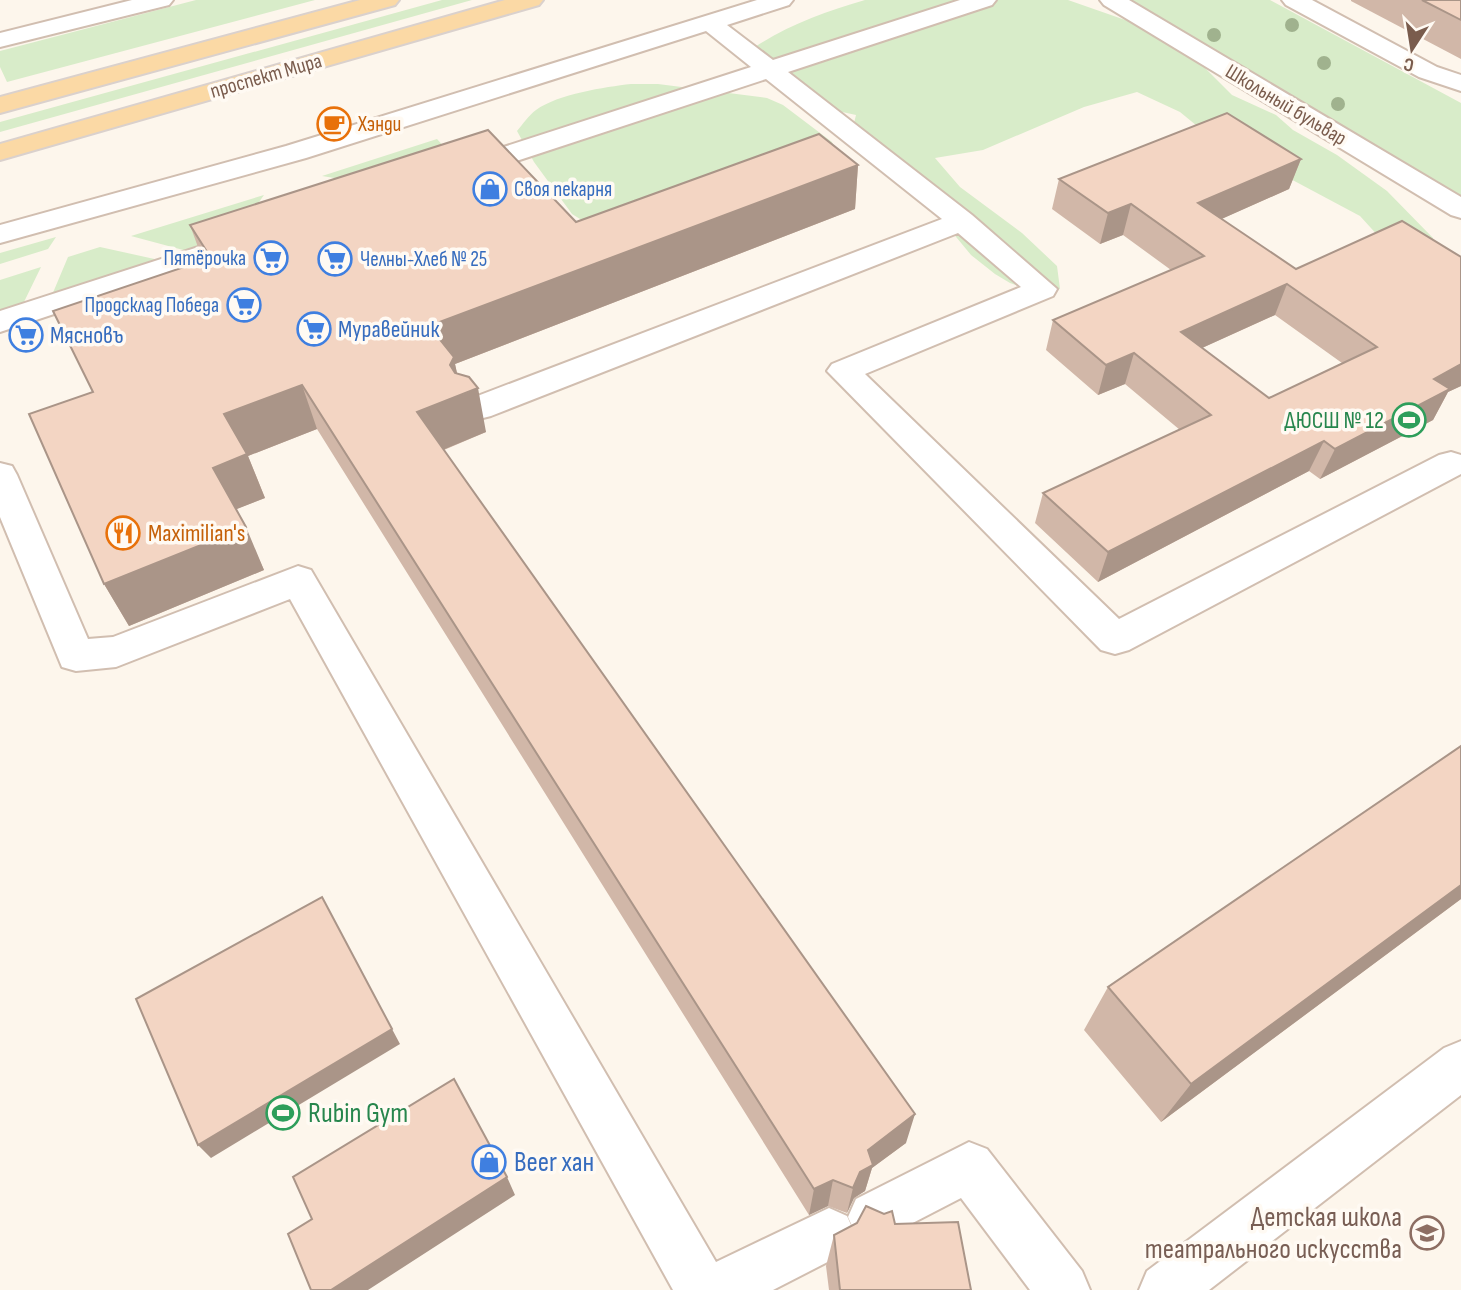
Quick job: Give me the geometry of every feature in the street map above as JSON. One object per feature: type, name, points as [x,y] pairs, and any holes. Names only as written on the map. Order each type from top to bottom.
[{"type":"main road","name":"проспект Мира","points":[[0,106],[387,0]]},
{"type":"main road","name":"проспект Мира","points":[[0,152],[531,0]]},
{"type":"street","points":[[0,40],[161,0]]},
{"type":"street","points":[[0,234],[296,152],[781,0]]},
{"type":"street","points":[[438,178],[984,0]]},
{"type":"street","name":"Школьный бульвар","points":[[1112,0],[1461,209]]},
{"type":"street","points":[[1294,0],[1428,72],[1461,83]]},
{"type":"street","points":[[710,23],[962,221],[1042,289],[843,371],[1115,639],[1451,464]]},
{"type":"street","points":[[479,408],[962,221]]},
{"type":"street","points":[[0,322],[274,231]]},
{"type":"street","points":[[0,475],[76,656],[116,652],[298,580],[702,1290]]},
{"type":"street","points":[[1191,1283],[1461,1065]]},
{"type":"street","points":[[717,1290],[969,1167],[1063,1290]]},
{"type":"green space","points":[[196,0],[315,0],[7,82],[0,67],[0,51]]},
{"type":"green space","points":[[442,0],[472,0],[0,132],[0,122]]},
{"type":"green space","points":[[865,0],[1068,0],[1131,22],[1203,66],[1232,95],[1276,115],[1293,130],[1337,155],[1387,191],[1433,238],[1436,255],[1391,250],[1360,216],[1208,135],[1180,112],[1137,92],[1084,107],[983,150],[935,158],[960,187],[1022,233],[1057,266],[1060,289],[1040,293],[1010,283],[971,255],[933,209],[851,135],[856,115],[815,106],[784,95],[755,47],[808,19]]},
{"type":"green space","points":[[1131,0],[1270,0],[1461,103],[1461,196]]},
{"type":"green space","points":[[631,84],[658,84],[767,98],[783,105],[832,142],[840,164],[593,227],[572,214],[534,162],[517,131],[533,112],[545,104],[595,89]]},
{"type":"green space","points":[[437,139],[457,161],[383,186],[322,176]]},
{"type":"green space","points":[[264,195],[234,237],[187,251],[131,236]]},
{"type":"green space","points":[[56,237],[48,249],[0,264],[0,253]]},
{"type":"green space","points":[[100,247],[159,260],[52,295],[68,257]]},
{"type":"green space","points":[[41,267],[23,304],[0,311],[0,280]]},
{"type":"building","points":[[1422,0],[1461,0],[1461,20]]},
{"type":"building","points":[[1227,113],[1301,159],[1198,203],[1296,269],[1402,221],[1461,257],[1461,364],[1434,379],[1450,389],[1335,449],[1324,441],[1108,552],[1043,493],[1211,415],[1134,353],[1106,365],[1053,320],[1204,256],[1131,204],[1108,213],[1059,179]],"holes":[[[1287,284],[1377,347],[1269,398],[1181,332]]]},
{"type":"building","points":[[488,130],[576,222],[819,134],[858,165],[429,326],[454,357],[450,365],[455,373],[469,377],[478,388],[417,412],[915,1114],[868,1150],[873,1165],[860,1172],[853,1188],[833,1180],[814,1189],[302,385],[224,414],[247,454],[213,468],[246,527],[104,584],[29,414],[93,392],[53,311],[211,258],[190,225]]},
{"type":"building","points":[[1461,746],[1461,885],[1191,1084],[1108,987]]},
{"type":"building","points":[[322,897],[392,1029],[198,1145],[136,999]]},
{"type":"building","points":[[454,1079],[507,1177],[331,1290],[311,1290],[288,1234],[312,1219],[293,1177]]},
{"type":"building","points":[[866,1206],[884,1214],[892,1211],[895,1224],[958,1222],[971,1290],[840,1290],[834,1235],[857,1223]]},
{"type":"place","name":"Хэнди","points":[[334,124]]},
{"type":"place","name":"Своя пекарня","points":[[490,189]]},
{"type":"place","name":"Пятёрочка","points":[[271,258]]},
{"type":"place","name":"Челны-Хлеб № 25","points":[[335,259]]},
{"type":"place","name":"Продсклад Победа","points":[[244,305]]},
{"type":"place","name":"Муравейник","points":[[314,329]]},
{"type":"place","name":"Мясновъ","points":[[26,335]]},
{"type":"place","name":"ДЮСШ № 12","points":[[1409,420]]},
{"type":"place","name":"Maximilian's","points":[[123,533]]},
{"type":"place","name":"Rubin Gym","points":[[283,1113]]},
{"type":"place","name":"Beer хан","points":[[489,1162]]},
{"type":"place","name":"Детская школа театрального искусства","points":[[1427,1233]]}]
